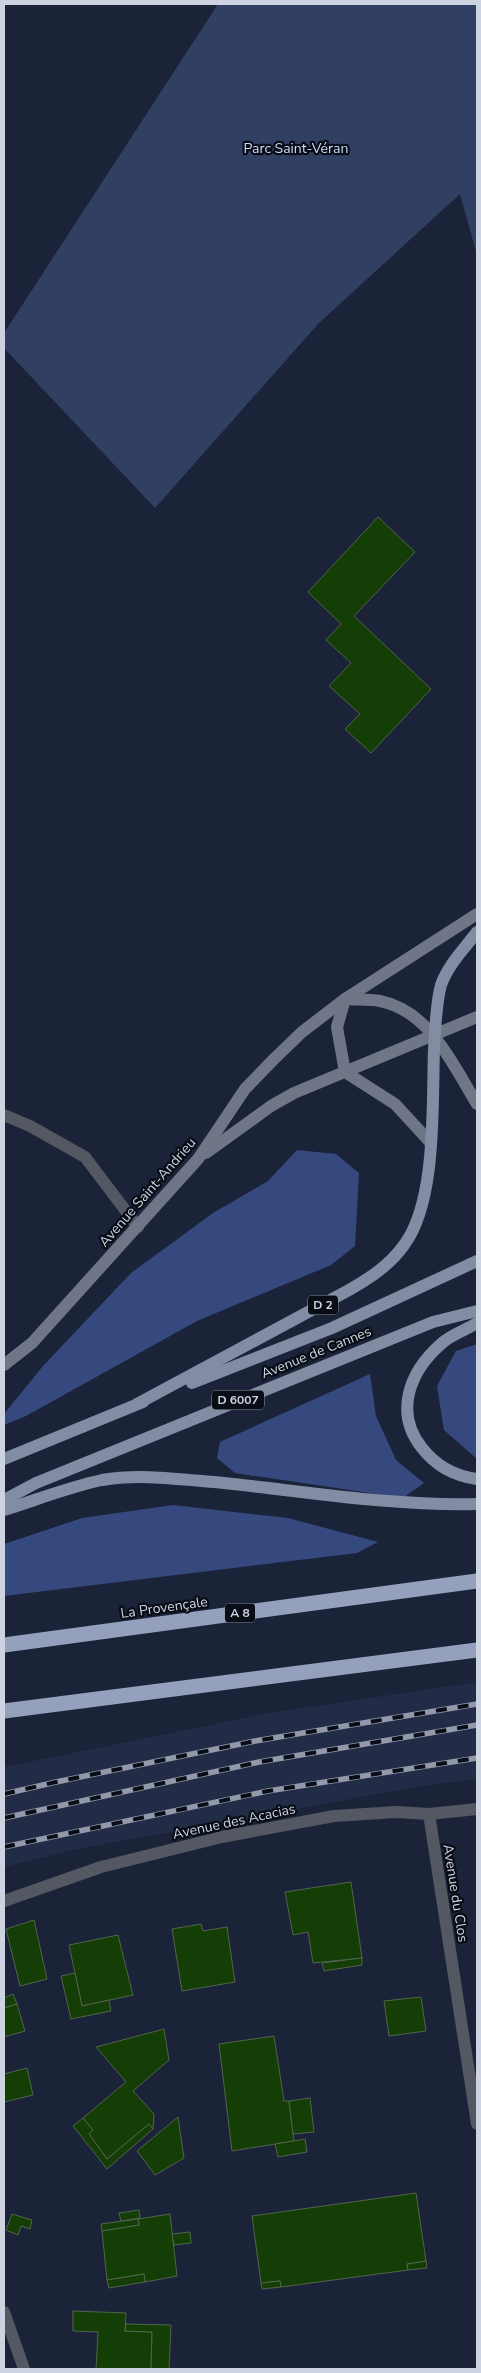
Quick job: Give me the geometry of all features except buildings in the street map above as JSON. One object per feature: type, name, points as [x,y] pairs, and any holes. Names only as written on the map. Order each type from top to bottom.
[{"type":"highway","name":"La Provençale","points":[[4,1644],[477,1581]]},
{"type":"highway","points":[[4,1711],[477,1650]]},
{"type":"main road","name":"D 2","points":[[137,1404],[310,1312],[377,1274],[404,1247],[414,1230],[422,1208],[430,1142],[435,1036],[441,986],[451,966],[477,932]]},
{"type":"main road","name":"Avenue de Cannes","points":[[137,1404],[332,1328],[477,1262]]},
{"type":"main road","name":"Avenue de Cannes","points":[[4,1500],[36,1483],[260,1391],[433,1322],[477,1311]]},
{"type":"main road","points":[[477,1323],[442,1343],[426,1360],[414,1377],[408,1392],[406,1410],[409,1428],[428,1456],[442,1467],[462,1477],[477,1479]]},
{"type":"main road","name":"D 6007","points":[[4,1459],[137,1404]]},
{"type":"main road","points":[[4,1510],[103,1480],[149,1478],[260,1487],[386,1503],[431,1505],[477,1504]]},
{"type":"street","name":"Avenue Saint-Andrieu","points":[[4,1365],[32,1343],[138,1227],[198,1159],[245,1089],[302,1032],[345,999],[477,914]]},
{"type":"street","points":[[430,1142],[395,1104],[344,1072],[337,1026],[345,999],[379,1001],[397,1007],[413,1016],[435,1036],[477,1104]]},
{"type":"street","points":[[198,1159],[271,1106],[294,1093],[477,1017]]},
{"type":"street","points":[[4,1115],[30,1126],[85,1156],[138,1227]]},
{"type":"street","name":"Avenue des Acacias","points":[[4,1901],[102,1867],[222,1837],[334,1816],[396,1812],[429,1814],[477,1809]]},
{"type":"street","name":"Avenue du Clos","points":[[429,1814],[477,2124]]},
{"type":"street","points":[[4,2312],[24,2369]]},
{"type":"shaded area","points":[[297,1150],[336,1154],[359,1173],[355,1246],[331,1265],[197,1321],[26,1416],[4,1425],[4,1414],[43,1366],[131,1273],[213,1213],[268,1181]]},
{"type":"shaded area","points":[[477,1344],[477,1459],[444,1430],[437,1386],[456,1351]]},
{"type":"shaded area","points":[[370,1374],[376,1416],[396,1460],[424,1483],[403,1498],[235,1473],[217,1458],[220,1442]]},
{"type":"shaded area","points":[[173,1505],[288,1518],[378,1542],[357,1553],[4,1596],[4,1544],[82,1518]]},
{"type":"shaded area","points":[[477,1682],[477,1779],[416,1787],[77,1849],[4,1867],[4,1767],[269,1713]]},
{"type":"green space","name":"Parc Saint-Véran","points":[[218,4],[477,4],[477,255],[460,194],[319,323],[155,508],[4,348],[4,333]]},
{"type":"railway","points":[[4,1794],[255,1741],[477,1704]]},
{"type":"railway","points":[[4,1818],[259,1762],[477,1725]]},
{"type":"railway","points":[[4,1847],[268,1791],[477,1758]]}]
